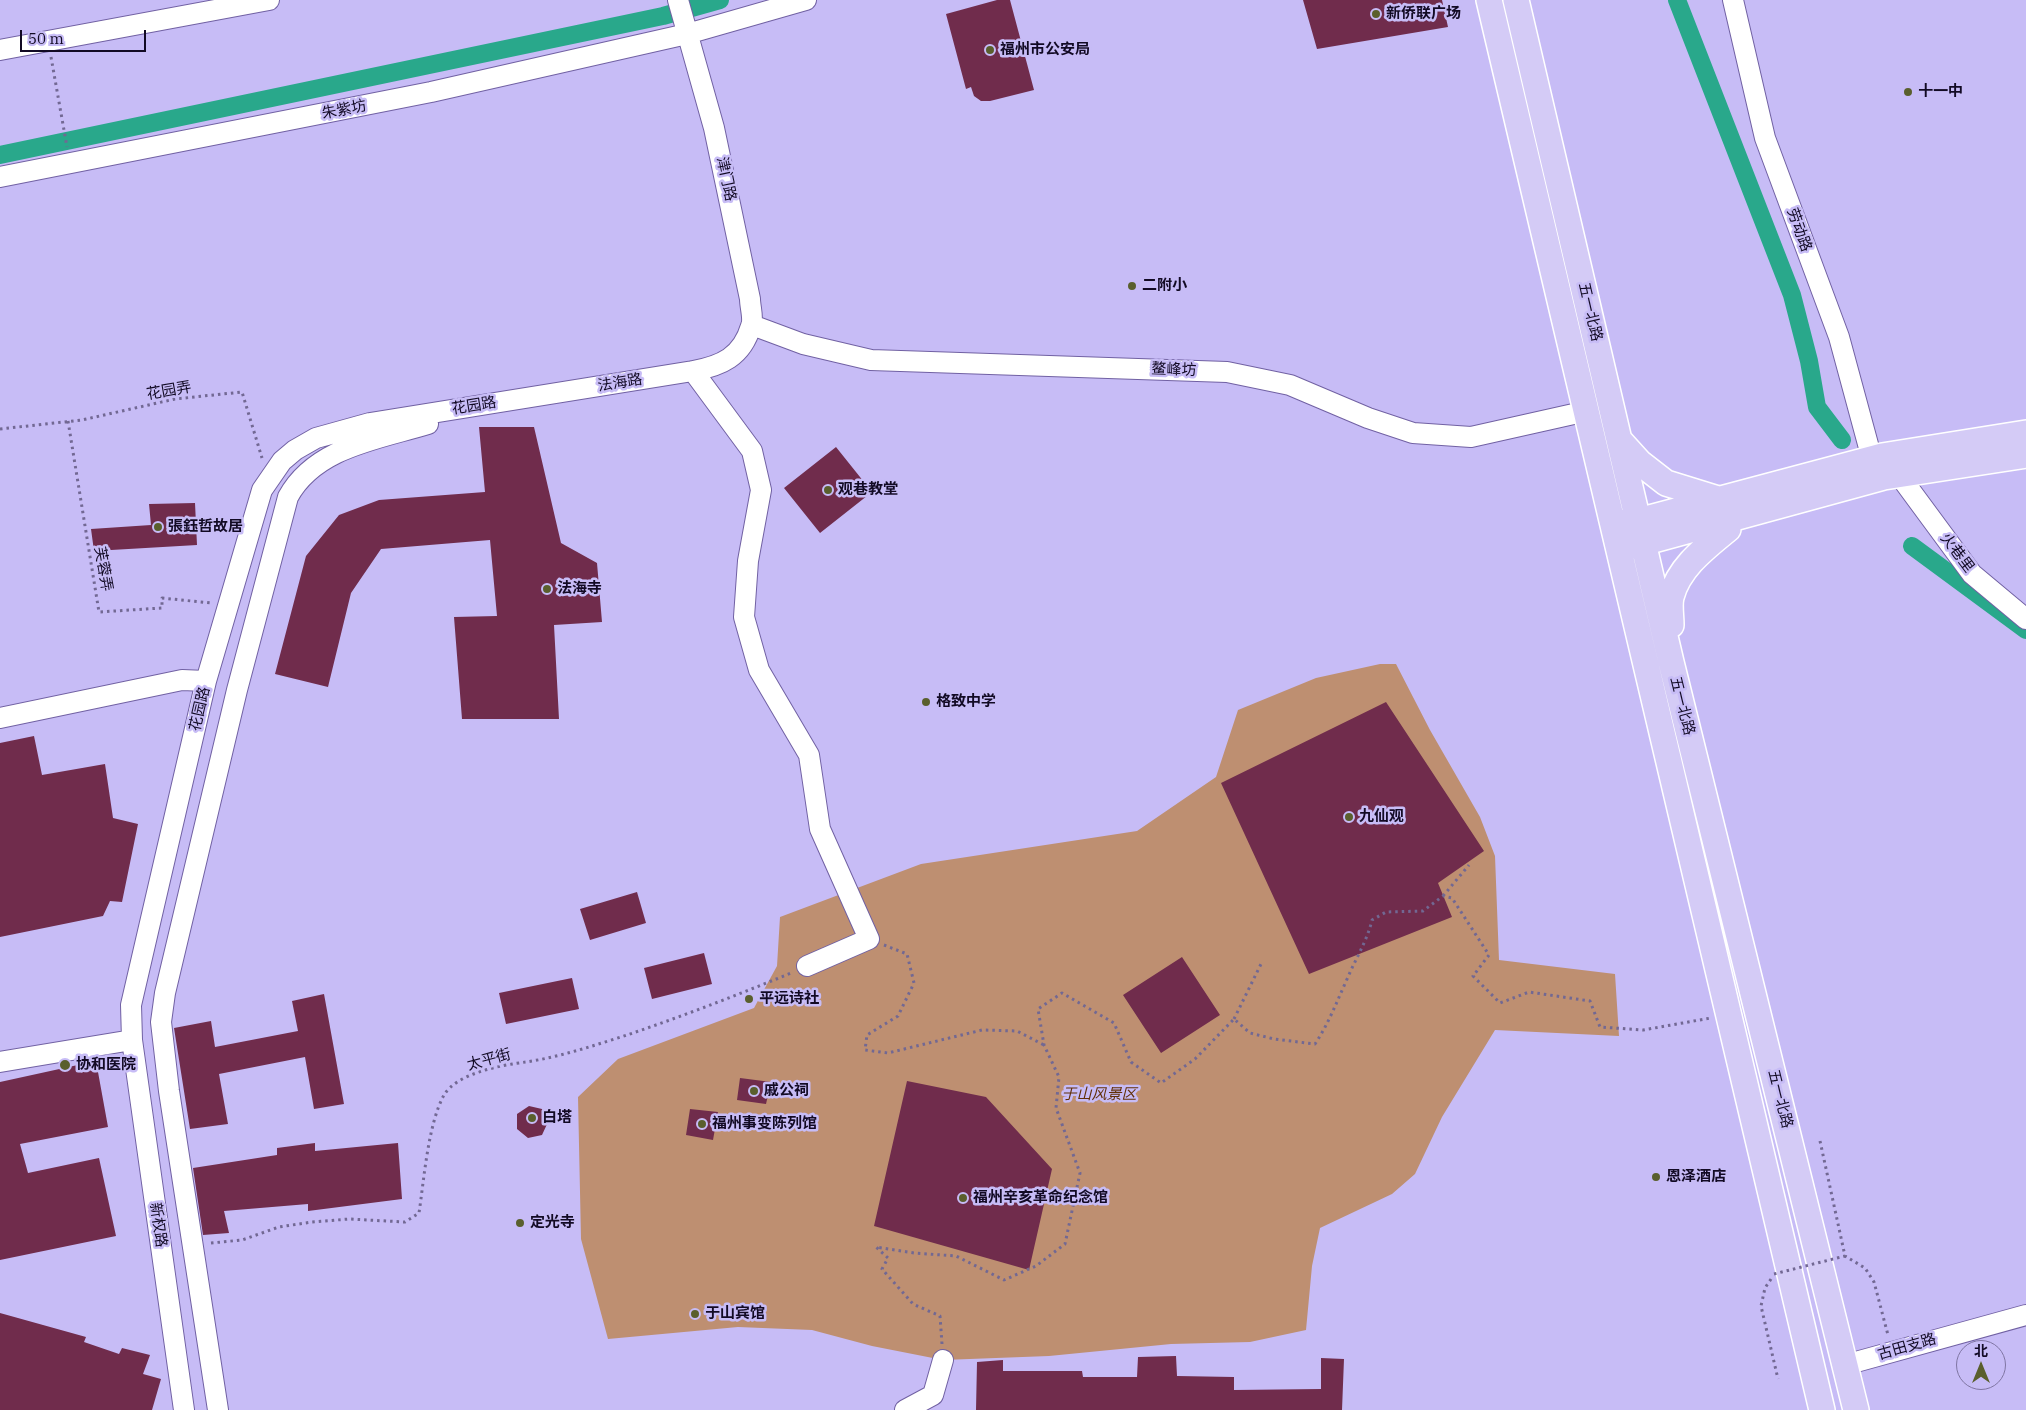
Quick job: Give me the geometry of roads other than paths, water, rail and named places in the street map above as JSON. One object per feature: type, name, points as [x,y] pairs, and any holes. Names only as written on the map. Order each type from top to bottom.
[{"type":"main road","name":"五一北路","points":[[1489,0],[1822,1410]]},
{"type":"main road","name":"五一北路","points":[[1516,0],[1671,662],[1856,1410]]},
{"type":"main road","points":[[1620,441],[1639,462],[1666,483],[1724,510],[1872,459],[2026,432]]},
{"type":"main road","points":[[1618,549],[1641,532],[1724,510],[1899,475],[2026,455]]},
{"type":"main road","points":[[1671,662],[1671,598],[1683,570],[1703,549],[1728,529],[1724,510]]},
{"type":"main road","points":[[1612,523],[1641,532]]},
{"type":"street","points":[[0,50],[269,0]]},
{"type":"street","name":"津门路","points":[[678,0],[717,137],[740,242],[750,299],[752,326]]},
{"type":"street","name":"朱紫坊","points":[[0,177],[431,92],[687,34],[806,0]]},
{"type":"street","name":"劳动路","points":[[1733,0],[1765,138],[1839,338],[1872,459]]},
{"type":"street","name":"鳌峰坊","points":[[752,326],[803,344],[871,360],[1227,372],[1290,385],[1368,418],[1413,433],[1472,437],[1587,411]]},
{"type":"street","name":"法海路","points":[[504,401],[714,367],[733,358],[752,326]]},
{"type":"street","points":[[693,371],[752,451],[761,490],[748,561],[744,616],[759,670],[809,755],[820,829],[870,939],[807,966]]},
{"type":"street","name":"花园路","points":[[132,1040],[132,994],[206,681],[262,490],[282,461],[295,450],[316,438],[370,423],[504,401]]},
{"type":"street","name":"花园路","points":[[163,1043],[161,1022],[165,993],[237,690],[288,496],[296,483],[308,471],[326,458],[342,450],[504,401]]},
{"type":"street","name":"火巷里","points":[[1899,475],[1972,574],[2026,619]]},
{"type":"street","points":[[0,718],[182,680],[206,681]]},
{"type":"street","points":[[0,1062],[132,1040]]},
{"type":"street","name":"新权路","points":[[132,1040],[184,1410]]},
{"type":"street","name":"新权路","points":[[163,1043],[218,1410]]},
{"type":"street","name":"古田支路","points":[[1846,1365],[2026,1314]]},
{"type":"street","points":[[905,1410],[933,1395],[943,1360]]},
{"type":"waterway","points":[[0,155],[663,16],[720,0]]},
{"type":"waterway","points":[[1677,0],[1792,295],[1809,361],[1817,407],[1842,440]]},
{"type":"waterway","points":[[1912,546],[2026,630]]},
{"type":"place","name":"新侨联广场","points":[[1376,14]]},
{"type":"place","name":"福州市公安局","points":[[990,50]]},
{"type":"place","name":"十一中","points":[[1908,92]]},
{"type":"place","name":"二附小","points":[[1132,286]]},
{"type":"place","name":"观巷教堂","points":[[828,490]]},
{"type":"place","name":"張鈺哲故居","points":[[158,527]]},
{"type":"place","name":"法海寺","points":[[547,589]]},
{"type":"place","name":"格致中学","points":[[926,702]]},
{"type":"place","name":"九仙观","points":[[1349,817]]},
{"type":"place","name":"平远诗社","points":[[749,999]]},
{"type":"place","name":"协和医院","points":[[65,1065]]},
{"type":"place","name":"戚公祠","points":[[754,1091]]},
{"type":"place","name":"白塔","points":[[532,1118]]},
{"type":"place","name":"福州事变陈列馆","points":[[702,1124]]},
{"type":"place","name":"恩泽酒店","points":[[1656,1177]]},
{"type":"place","name":"福州辛亥革命纪念馆","points":[[963,1198]]},
{"type":"place","name":"定光寺","points":[[520,1223]]},
{"type":"place","name":"于山宾馆","points":[[695,1314]]},
{"type":"park label","name":"于山风景区","points":[[1099,1095]]}]
